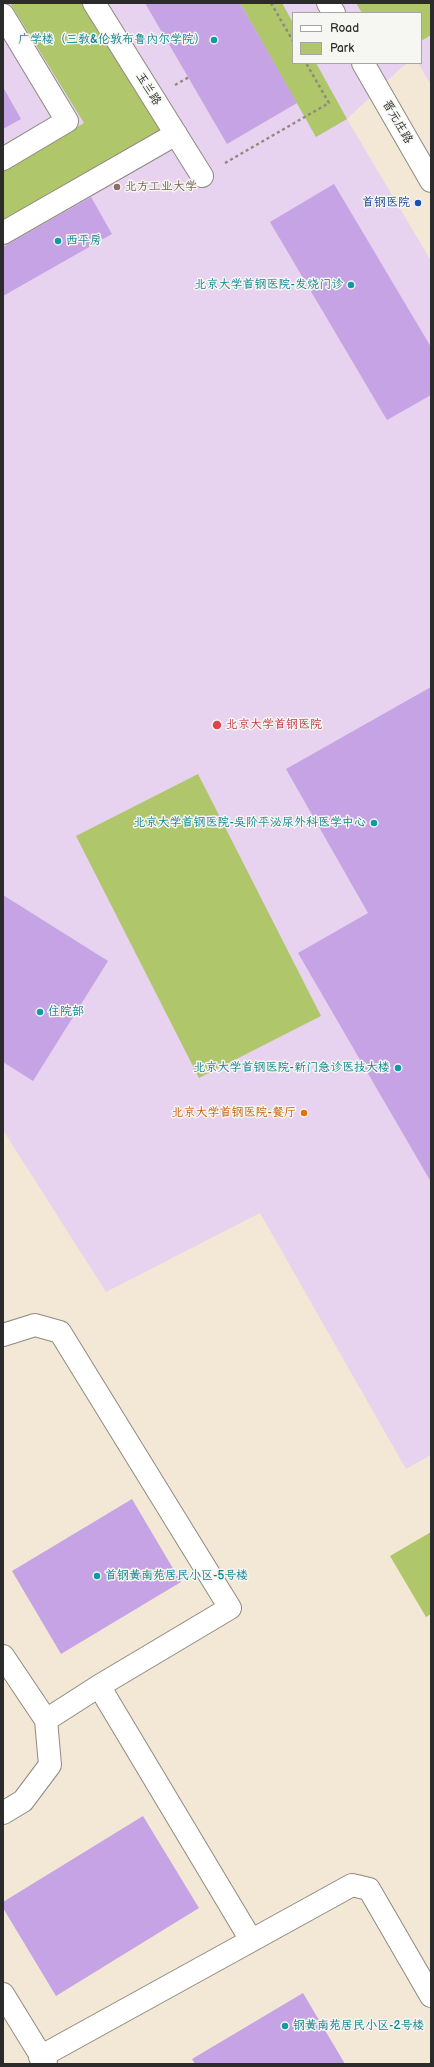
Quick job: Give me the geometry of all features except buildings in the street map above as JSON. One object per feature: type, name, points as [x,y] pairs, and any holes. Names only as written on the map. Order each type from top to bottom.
[{"type":"street","name":"玉兰路","points":[[94,3],[202,176]]},
{"type":"street","points":[[328,3],[333,12]]},
{"type":"street","points":[[3,15],[67,121],[3,159]]},
{"type":"street","name":"晋元庄路","points":[[364,64],[431,181]]},
{"type":"street","points":[[3,232],[176,134]]},
{"type":"street","points":[[3,1335],[35,1325],[60,1332],[230,1608],[99,1686],[46,1720]]},
{"type":"street","points":[[3,1656],[46,1720],[50,1765],[23,1801],[3,1813]]},
{"type":"street","points":[[99,1686],[251,1940]]},
{"type":"street","points":[[3,1994],[43,2060],[251,1940],[352,1884],[369,1889],[431,1996]]},
{"type":"path","points":[[271,3],[292,39]]},
{"type":"path","points":[[202,176],[329,103],[307,64]]},
{"type":"shaded area","name":"北京大学首钢医院","points":[[3,3],[431,3],[431,85],[419,64],[422,64],[422,12],[292,12],[292,64],[407,64],[402,67],[347,119],[431,261],[431,1455],[406,1469],[260,1213],[106,1292],[3,1130]]},
{"type":"green space","points":[[10,3],[83,3],[163,131],[3,223],[3,171],[84,123]]},
{"type":"green space","points":[[240,3],[282,3],[292,21],[292,64],[317,64],[347,119],[316,137]]},
{"type":"green space","points":[[356,3],[431,3],[431,35],[422,40],[422,12],[361,12]]},
{"type":"green space","points":[[198,774],[321,1016],[199,1078],[76,836]]},
{"type":"green space","points":[[431,1532],[431,1614],[426,1617],[390,1556]]},
{"type":"place","name":"广学楼（三教&伦敦布鲁内尔学院）","points":[[214,40]]},
{"type":"place","name":"北方工业大学","points":[[117,187]]},
{"type":"place","name":"首钢医院","points":[[418,203]]},
{"type":"place","name":"西平房","points":[[58,241]]},
{"type":"place","name":"北京大学首钢医院-发烧门诊","points":[[351,285]]},
{"type":"place","name":"北京大学首钢医院","points":[[217,725]]},
{"type":"place","name":"北京大学首钢医院-吴阶平泌尿外科医学中心","points":[[374,823]]},
{"type":"place","name":"住院部","points":[[40,1012]]},
{"type":"place","name":"北京大学首钢医院-新门急诊医技大楼","points":[[398,1068]]},
{"type":"place","name":"北京大学首钢医院-餐厅","points":[[304,1113]]},
{"type":"place","name":"首钢黄南苑居民小区-5号楼","points":[[97,1576]]},
{"type":"place","name":"钢黄南苑居民小区-2号楼","points":[[285,2026]]}]
